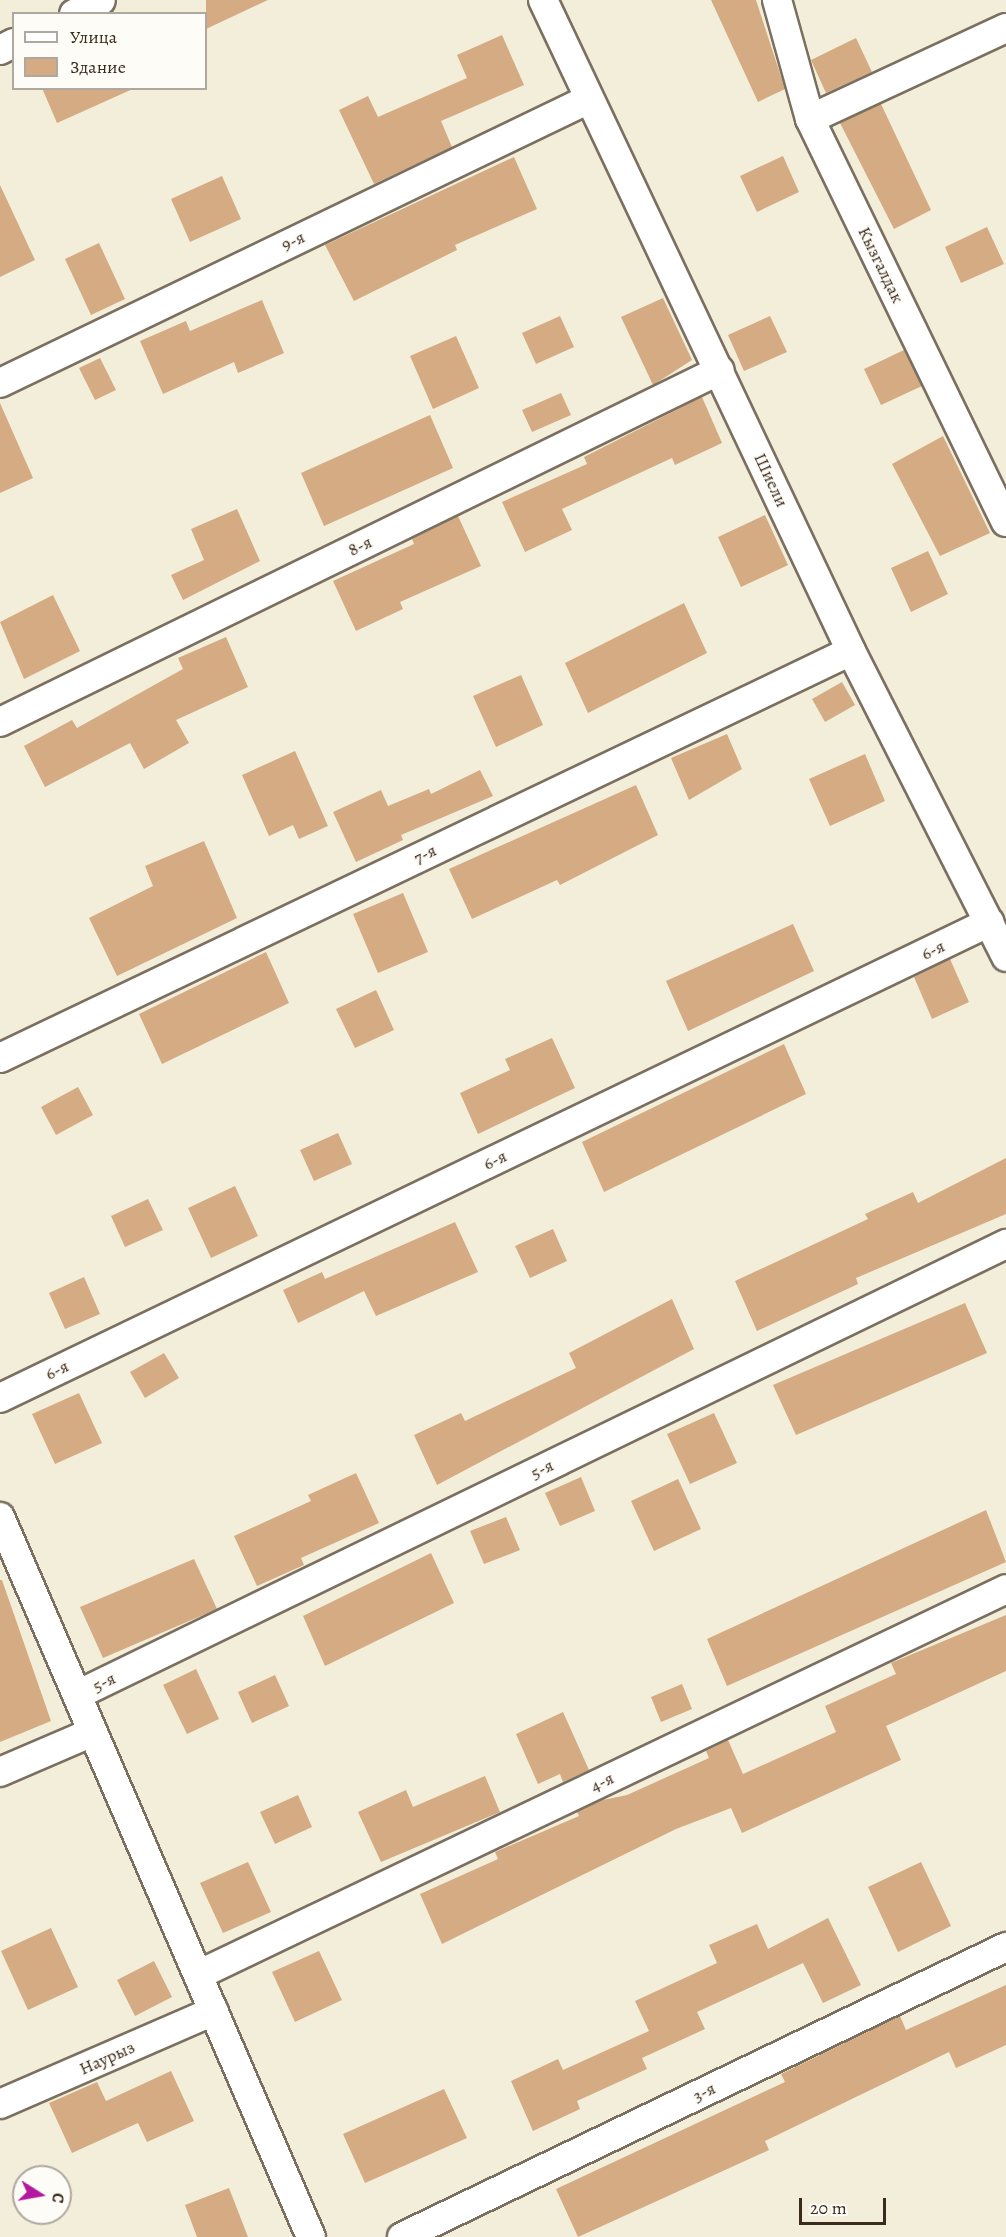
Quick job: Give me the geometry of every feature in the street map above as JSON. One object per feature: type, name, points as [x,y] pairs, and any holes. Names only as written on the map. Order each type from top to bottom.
[{"type":"street","points":[[78,12],[101,0]]},
{"type":"street","name":"Шиели","points":[[543,0],[587,100],[720,370],[851,651],[1006,957]]},
{"type":"street","name":"Кызгалдак","points":[[777,0],[810,119],[1006,522]]},
{"type":"street","points":[[810,119],[1006,28]]},
{"type":"street","name":"9-я","points":[[0,383],[587,100]]},
{"type":"street","name":"8-я","points":[[0,722],[720,370]]},
{"type":"street","name":"7-я","points":[[0,1058],[851,651]]},
{"type":"street","name":"6-я","points":[[0,1398],[990,922]]},
{"type":"street","name":"5-я","points":[[77,1695],[1006,1244]]},
{"type":"street","points":[[0,1517],[311,2237]]},
{"type":"street","name":"4-я","points":[[198,1975],[1006,1589]]},
{"type":"street","points":[[0,1772],[93,1732]]},
{"type":"street","name":"3-я","points":[[402,2237],[1006,1947]]},
{"type":"street","name":"Наурыз","points":[[0,2104],[213,2011]]},
{"type":"building","points":[[206,0],[268,0],[207,29]]},
{"type":"building","points":[[711,0],[756,0],[785,89],[758,102]]},
{"type":"building","points":[[502,35],[524,85],[441,121],[452,147],[374,184],[339,110],[368,96],[378,117],[467,78],[457,55]]},
{"type":"building","points":[[856,38],[872,72],[826,93],[811,60]]},
{"type":"building","points":[[43,90],[131,90],[57,123]]},
{"type":"building","points":[[881,104],[931,210],[894,229],[840,123]]},
{"type":"building","points":[[783,156],[799,192],[757,212],[740,176]]},
{"type":"building","points":[[514,157],[537,209],[455,245],[457,250],[354,301],[325,245]]},
{"type":"building","points":[[222,176],[241,219],[190,242],[171,199]]},
{"type":"building","points":[[0,185],[35,260],[0,277]]},
{"type":"building","points":[[987,227],[1004,264],[961,283],[945,247]]},
{"type":"building","points":[[99,243],[125,299],[91,315],[65,259]]},
{"type":"building","points":[[663,298],[692,360],[653,385],[621,317]]},
{"type":"building","points":[[262,300],[284,353],[238,373],[234,362],[163,394],[140,341],[186,321],[190,331]]},
{"type":"building","points":[[560,316],[574,347],[536,364],[522,333]]},
{"type":"building","points":[[770,316],[787,352],[744,371],[728,335]]},
{"type":"building","points":[[456,336],[479,388],[433,409],[410,356]]},
{"type":"building","points":[[904,350],[922,386],[881,405],[864,369]]},
{"type":"building","points":[[100,358],[116,390],[95,400],[79,368]]},
{"type":"building","points":[[561,393],[571,415],[532,432],[522,410]]},
{"type":"building","points":[[702,397],[722,443],[675,465],[672,458],[562,509],[572,530],[525,552],[502,502],[587,464],[584,457]]},
{"type":"building","points":[[0,403],[33,478],[0,493]]},
{"type":"building","points":[[430,415],[453,468],[324,526],[301,473]]},
{"type":"building","points":[[943,436],[990,533],[940,556],[892,464]]},
{"type":"building","points":[[237,509],[260,561],[183,600],[171,575],[204,560],[191,529]]},
{"type":"building","points":[[765,515],[788,565],[741,587],[718,537]]},
{"type":"building","points":[[458,516],[481,566],[400,602],[403,609],[356,631],[333,581],[414,544],[412,539]]},
{"type":"building","points":[[928,551],[948,594],[911,612],[891,568]]},
{"type":"building","points":[[53,595],[80,651],[24,679],[0,622]]},
{"type":"building","points":[[684,603],[707,653],[588,713],[565,663]]},
{"type":"building","points":[[226,637],[248,687],[176,720],[189,743],[144,769],[130,743],[45,787],[24,746],[72,720],[77,728],[183,669],[178,658]]},
{"type":"building","points":[[521,675],[543,725],[496,747],[473,696]]},
{"type":"building","points":[[842,682],[855,705],[825,722],[812,699]]},
{"type":"building","points":[[727,734],[742,769],[689,800],[671,758]]},
{"type":"building","points":[[295,751],[328,826],[299,839],[293,825],[269,836],[242,775]]},
{"type":"building","points":[[865,754],[885,801],[830,826],[809,779]]},
{"type":"building","points":[[480,770],[493,796],[401,835],[403,840],[356,862],[333,812],[381,790],[388,806],[429,789],[431,794]]},
{"type":"building","points":[[636,785],[658,835],[560,885],[557,880],[472,919],[449,869]]},
{"type":"building","points":[[204,841],[237,918],[117,976],[89,918],[153,886],[145,866]]},
{"type":"building","points":[[403,893],[428,952],[378,973],[353,914]]},
{"type":"building","points":[[793,924],[814,971],[688,1031],[666,981]]},
{"type":"building","points":[[266,952],[289,1003],[162,1064],[139,1014]]},
{"type":"building","points":[[950,959],[969,1002],[932,1019],[914,977]]},
{"type":"building","points":[[376,990],[394,1030],[355,1048],[336,1009]]},
{"type":"building","points":[[552,1038],[575,1088],[478,1134],[460,1093],[510,1070],[505,1059]]},
{"type":"building","points":[[784,1044],[806,1094],[604,1192],[582,1142]]},
{"type":"building","points":[[78,1087],[93,1115],[56,1135],[41,1107]]},
{"type":"building","points":[[338,1133],[352,1164],[314,1181],[300,1150]]},
{"type":"building","points":[[1006,1158],[1006,1214],[856,1278],[858,1284],[757,1331],[735,1281],[868,1219],[865,1214],[913,1192],[918,1203]]},
{"type":"building","points":[[235,1186],[258,1236],[211,1258],[188,1208]]},
{"type":"building","points":[[148,1199],[163,1230],[125,1247],[111,1216]]},
{"type":"building","points":[[455,1222],[478,1272],[376,1316],[364,1291],[298,1323],[283,1290],[322,1272],[325,1279]]},
{"type":"building","points":[[553,1229],[567,1261],[530,1278],[515,1246]]},
{"type":"building","points":[[84,1277],[100,1314],[65,1329],[49,1293]]},
{"type":"building","points":[[672,1299],[694,1349],[437,1485],[414,1435],[461,1413],[465,1421],[576,1368],[569,1353]]},
{"type":"building","points":[[965,1303],[987,1353],[796,1435],[773,1385]]},
{"type":"building","points":[[164,1353],[179,1378],[145,1398],[130,1372]]},
{"type":"building","points":[[79,1393],[102,1443],[55,1464],[32,1414]]},
{"type":"building","points":[[714,1413],[737,1463],[690,1484],[667,1434]]},
{"type":"building","points":[[356,1473],[379,1523],[301,1558],[304,1565],[257,1586],[234,1536],[311,1501],[308,1495]]},
{"type":"building","points":[[581,1477],[595,1511],[560,1526],[545,1493]]},
{"type":"building","points":[[678,1479],[701,1529],[654,1551],[631,1501]]},
{"type":"building","points":[[986,1510],[1006,1562],[727,1686],[707,1639]]},
{"type":"building","points":[[506,1517],[520,1550],[484,1564],[470,1531]]},
{"type":"building","points":[[431,1553],[454,1603],[325,1666],[303,1616]]},
{"type":"building","points":[[194,1559],[217,1609],[103,1658],[80,1607]]},
{"type":"building","points":[[0,1580],[2,1580],[51,1721],[0,1742]]},
{"type":"building","points":[[1006,1615],[1006,1671],[886,1726],[901,1760],[742,1833],[731,1808],[676,1829],[442,1944],[420,1894],[498,1859],[495,1852],[579,1816],[577,1812],[603,1800],[627,1795],[709,1758],[706,1751],[728,1740],[743,1774],[836,1732],[825,1706],[896,1674],[891,1663]]},
{"type":"building","points":[[196,1669],[219,1719],[187,1734],[163,1685]]},
{"type":"building","points":[[275,1675],[289,1706],[252,1723],[238,1692]]},
{"type":"building","points":[[682,1684],[692,1709],[661,1722],[651,1697]]},
{"type":"building","points":[[563,1712],[589,1770],[563,1782],[560,1774],[538,1784],[516,1734]]},
{"type":"building","points":[[485,1776],[500,1812],[381,1862],[358,1812],[406,1790],[413,1807]]},
{"type":"building","points":[[298,1795],[312,1827],[275,1844],[260,1812]]},
{"type":"building","points":[[248,1862],[271,1912],[223,1933],[200,1883]]},
{"type":"building","points":[[921,1862],[951,1926],[898,1952],[868,1887]]},
{"type":"building","points":[[828,1918],[861,1985],[823,2003],[803,1963],[697,2012],[705,2029],[642,2058],[647,2069],[577,2101],[580,2109],[533,2131],[511,2081],[558,2059],[563,2070],[649,2031],[635,2001],[717,1963],[709,1945],[757,1924],[768,1949]]},
{"type":"building","points":[[51,1928],[78,1987],[28,2010],[1,1951]]},
{"type":"building","points":[[319,1951],[342,2000],[295,2022],[272,1972]]},
{"type":"building","points":[[154,1961],[172,1997],[135,2016],[117,1980]]},
{"type":"building","points":[[1006,1985],[1006,2045],[956,2068],[949,2052],[765,2141],[769,2150],[578,2237],[556,2189],[785,2082],[781,2074],[900,2016],[906,2030]]},
{"type":"building","points":[[171,2071],[194,2121],[147,2142],[138,2123],[72,2153],[49,2103],[97,2082],[106,2101]]},
{"type":"building","points":[[444,2089],[467,2138],[365,2183],[343,2134]]},
{"type":"building","points":[[229,2188],[248,2237],[197,2237],[185,2205]]}]
